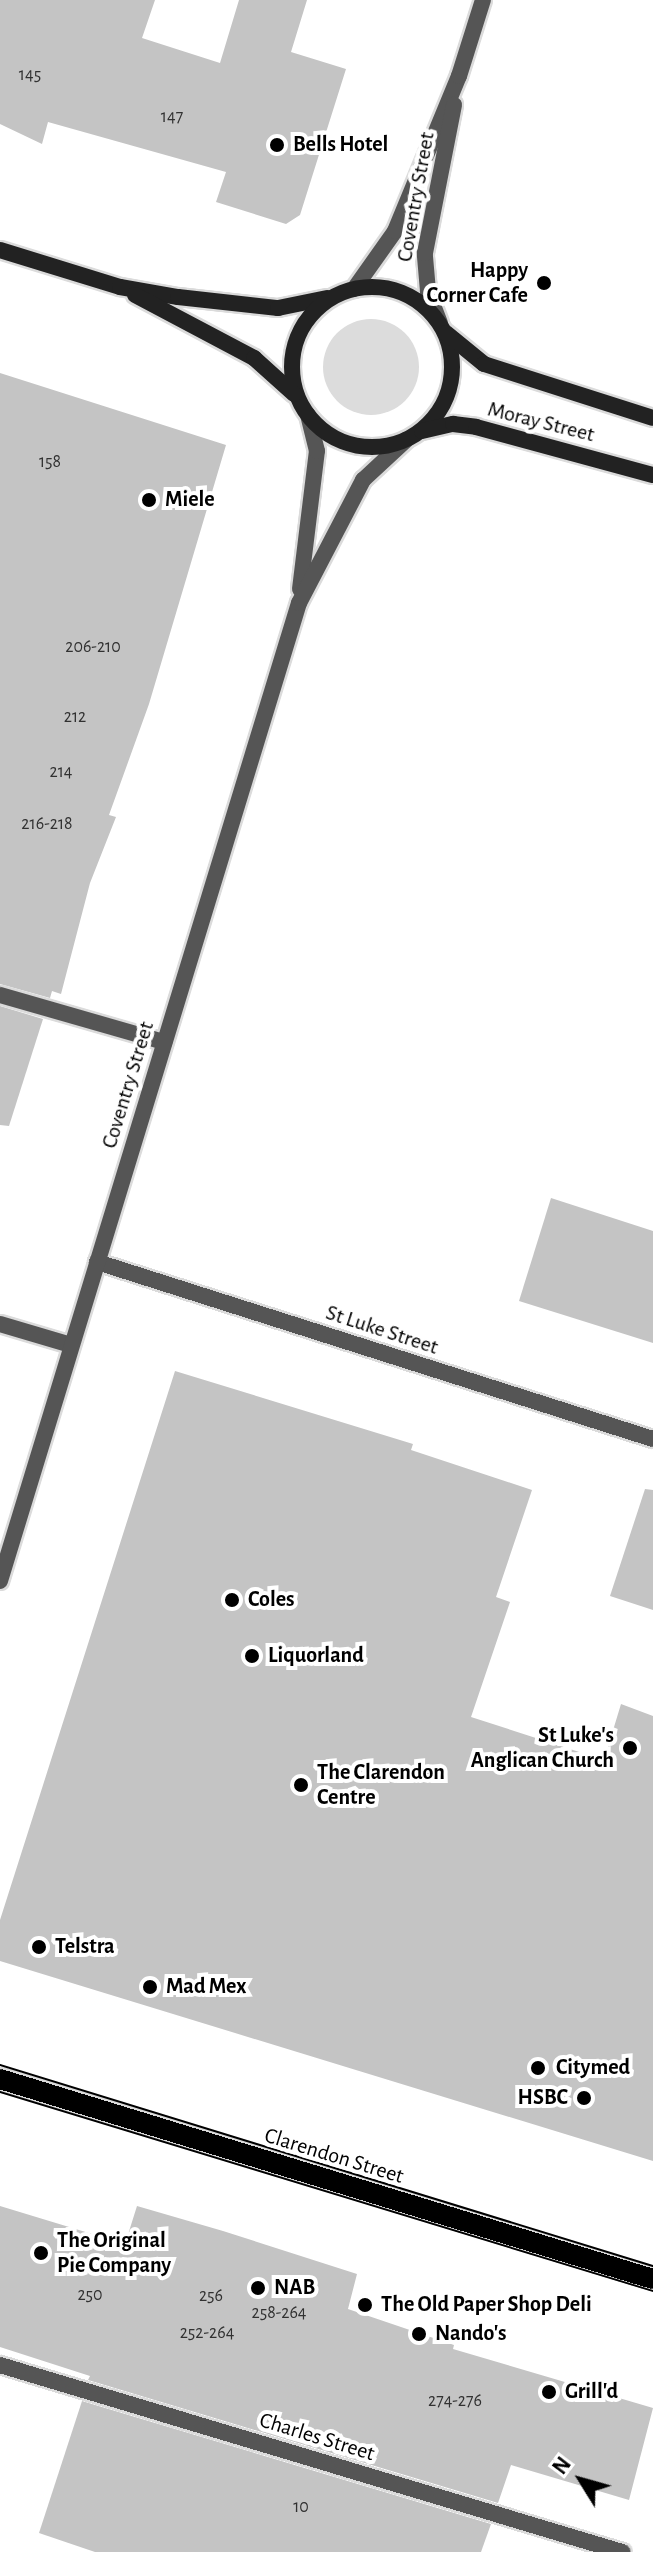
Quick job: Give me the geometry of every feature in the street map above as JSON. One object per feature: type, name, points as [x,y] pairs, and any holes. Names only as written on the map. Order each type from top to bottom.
[{"type":"main road","name":"Clarendon Street","points":[[0,2079],[653,2279]]},
{"type":"street","name":"Coventry Street","points":[[349,290],[389,243],[459,76],[483,0]]},
{"type":"street","name":"Coventry Street","points":[[442,328],[428,291],[425,253],[459,76]]},
{"type":"street","points":[[0,250],[120,287],[268,308],[349,290],[396,290],[421,303],[442,328],[452,364],[447,395],[411,436],[379,447],[353,445],[328,433],[254,358],[120,287]]},
{"type":"street","points":[[304,408],[292,373],[295,345],[308,318],[349,290]]},
{"type":"street","name":"Moray Street","points":[[442,328],[484,364],[653,418]]},
{"type":"street","name":"Coventry Street","points":[[0,1581],[299,603],[317,451],[304,408]]},
{"type":"street","name":"Moray Street","points":[[411,436],[436,426],[476,427],[653,475]]},
{"type":"street","name":"Coventry Street","points":[[299,603],[363,480],[411,436]]},
{"type":"street","points":[[0,995],[164,1042]]},
{"type":"street","name":"St Luke Street","points":[[97,1262],[653,1439]]},
{"type":"street","points":[[0,1324],[71,1345]]},
{"type":"street","name":"Charles Street","points":[[0,2365],[622,2552]]},
{"type":"shaded area","points":[[371,319],[390,322],[405,333],[416,348],[419,367],[416,386],[405,401],[390,412],[371,415],[352,412],[337,401],[326,386],[323,367],[326,348],[337,333],[352,322]]},
{"type":"building","points":[[0,0],[155,0],[142,38],[220,63],[239,0],[307,0],[291,52],[346,69],[300,215],[286,224],[216,202],[226,172],[48,122],[42,144],[0,124]]},
{"type":"building","points":[[0,373],[226,445],[149,704],[109,815],[116,817],[90,883],[61,994],[52,991],[50,998],[0,984]]},
{"type":"building","points":[[0,1006],[43,1019],[9,1126],[0,1125]]},
{"type":"building","points":[[551,1198],[653,1231],[653,1343],[519,1301]]},
{"type":"building","name":"The Clarendon Centre","points":[[175,1371],[413,1444],[411,1450],[532,1490],[496,1597],[510,1602],[471,1717],[604,1760],[621,1704],[653,1716],[653,2161],[0,1961],[0,1920]]},
{"type":"building","points":[[645,1489],[653,1490],[653,1610],[610,1596]]},
{"type":"building","points":[[0,2206],[125,2244],[137,2206],[223,2231],[357,2274],[348,2309],[454,2345],[453,2349],[653,2408],[629,2500],[511,2465],[498,2503],[88,2380],[90,2376],[0,2347]]},
{"type":"building","points":[[82,2401],[491,2524],[481,2552],[95,2552],[39,2533]]},
{"type":"tram line","points":[[0,2065],[653,2266]]},
{"type":"tram line","points":[[0,2092],[653,2291]]},
{"type":"place","name":"Bells Hotel","points":[[277,145]]},
{"type":"place","name":"Happy Corner Cafe","points":[[544,283]]},
{"type":"place","name":"Miele","points":[[149,500]]},
{"type":"place","name":"Coles","points":[[232,1600]]},
{"type":"place","name":"Liquorland","points":[[252,1656]]},
{"type":"place","name":"St Luke's Anglican Church","points":[[630,1748]]},
{"type":"place","name":"The Clarendon Centre","points":[[301,1785]]},
{"type":"place","name":"Telstra","points":[[39,1947]]},
{"type":"place","name":"Mad Mex","points":[[150,1987]]},
{"type":"place","name":"Citymed","points":[[538,2068]]},
{"type":"place","name":"HSBC","points":[[584,2098]]},
{"type":"place","name":"The Original Pie Company","points":[[41,2253]]},
{"type":"place","name":"NAB","points":[[258,2288]]},
{"type":"place","name":"The Old Paper Shop Deli","points":[[365,2305]]},
{"type":"place","name":"Nando's","points":[[419,2334]]},
{"type":"place","name":"Grill'd","points":[[549,2392]]}]
